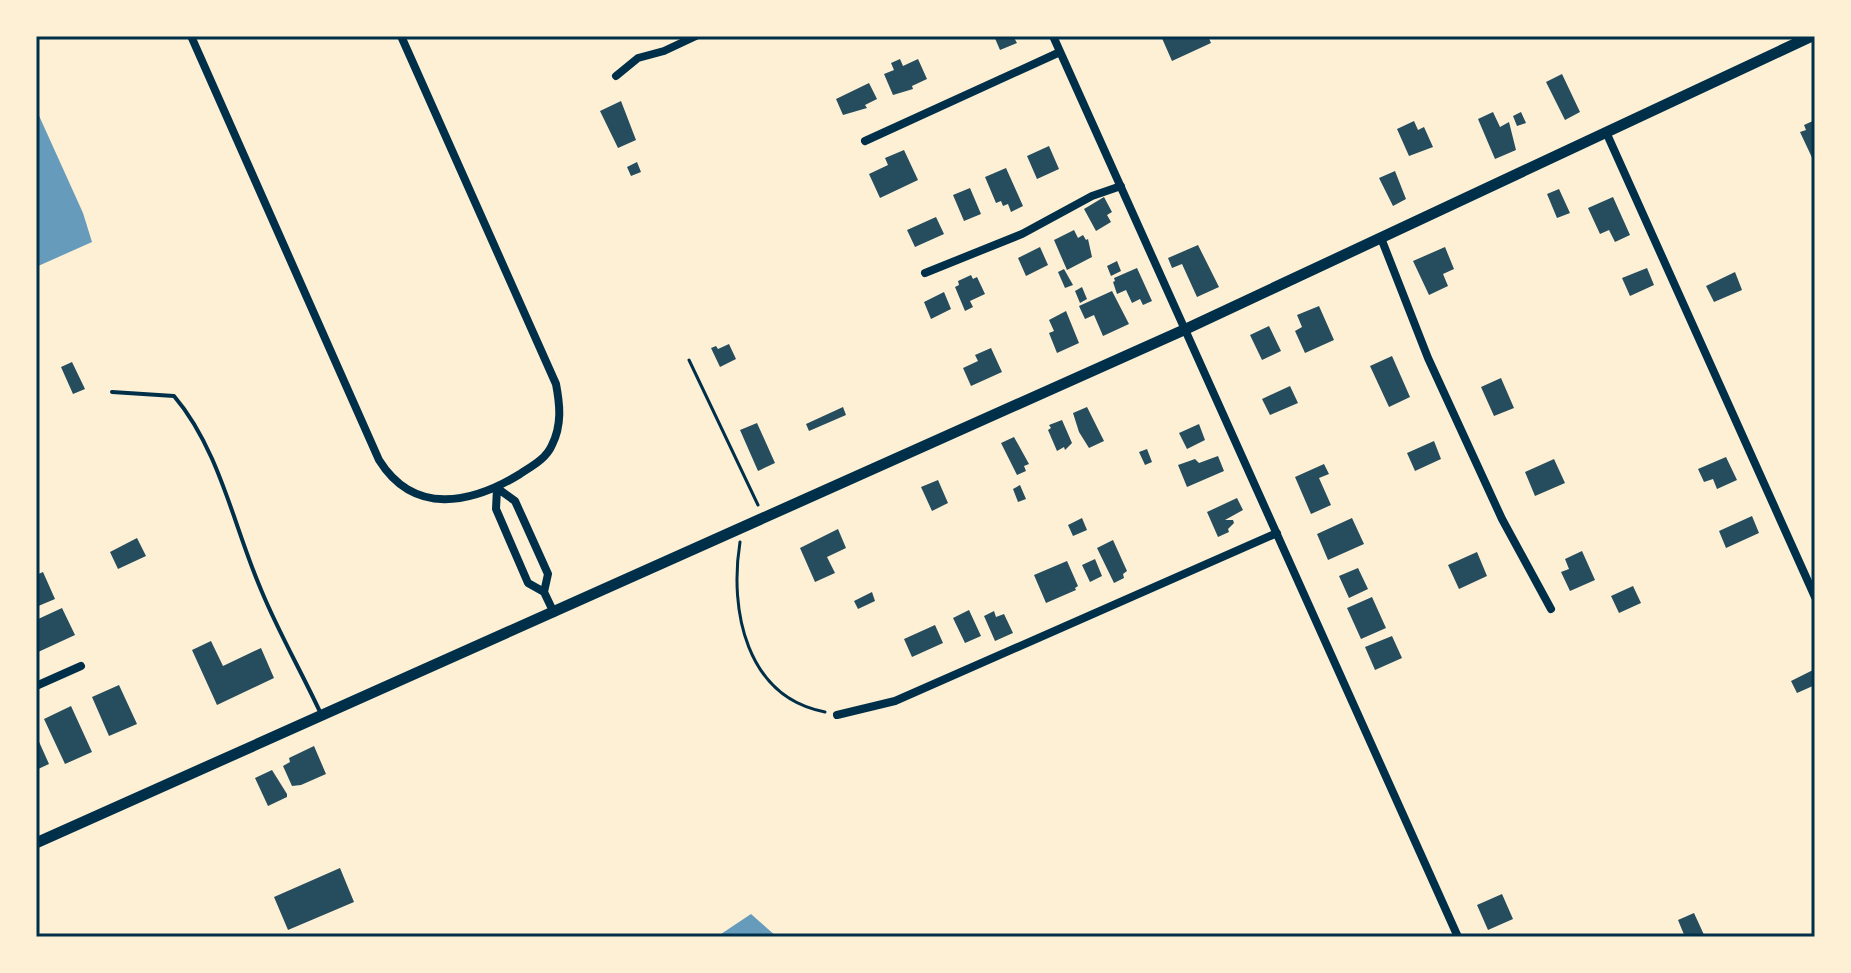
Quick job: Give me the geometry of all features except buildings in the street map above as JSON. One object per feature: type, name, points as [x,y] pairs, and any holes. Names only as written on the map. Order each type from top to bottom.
[{"type":"street","points":[[191,36],[389,477],[407,490],[430,499],[463,498],[497,488],[538,462],[551,448],[558,429],[560,406],[556,384],[401,36]]},
{"type":"street","points":[[616,76],[638,58],[664,51],[696,36]]},
{"type":"street","points":[[1053,36],[1458,937]]},
{"type":"street","points":[[36,843],[1186,329],[1809,37]]},
{"type":"street","points":[[865,141],[1060,52]]},
{"type":"street","points":[[1606,132],[1815,597]]},
{"type":"street","points":[[925,273],[1022,234],[1092,196],[1121,186]]},
{"type":"street","points":[[1381,238],[1428,358],[1495,505],[1551,609]]},
{"type":"street","points":[[497,488],[515,501],[535,545],[548,574],[544,592]]},
{"type":"street","points":[[497,488],[496,509],[528,583],[544,592],[554,613]]},
{"type":"street","points":[[837,715],[895,701],[1277,533]]},
{"type":"street","points":[[516,554],[535,545]]},
{"type":"street","points":[[36,686],[81,666]]},
{"type":"lane","points":[[112,392],[174,396],[188,412],[215,469],[262,593],[322,716]]},
{"type":"path","points":[[689,360],[765,519]]},
{"type":"path","points":[[742,530],[736,563],[737,597],[740,625],[748,647],[763,673],[785,696],[809,709],[837,715]]},
{"type":"water","points":[[36,109],[83,213],[92,242],[36,267]]},
{"type":"water","points":[[751,914],[777,937],[719,937],[721,934]]}]
